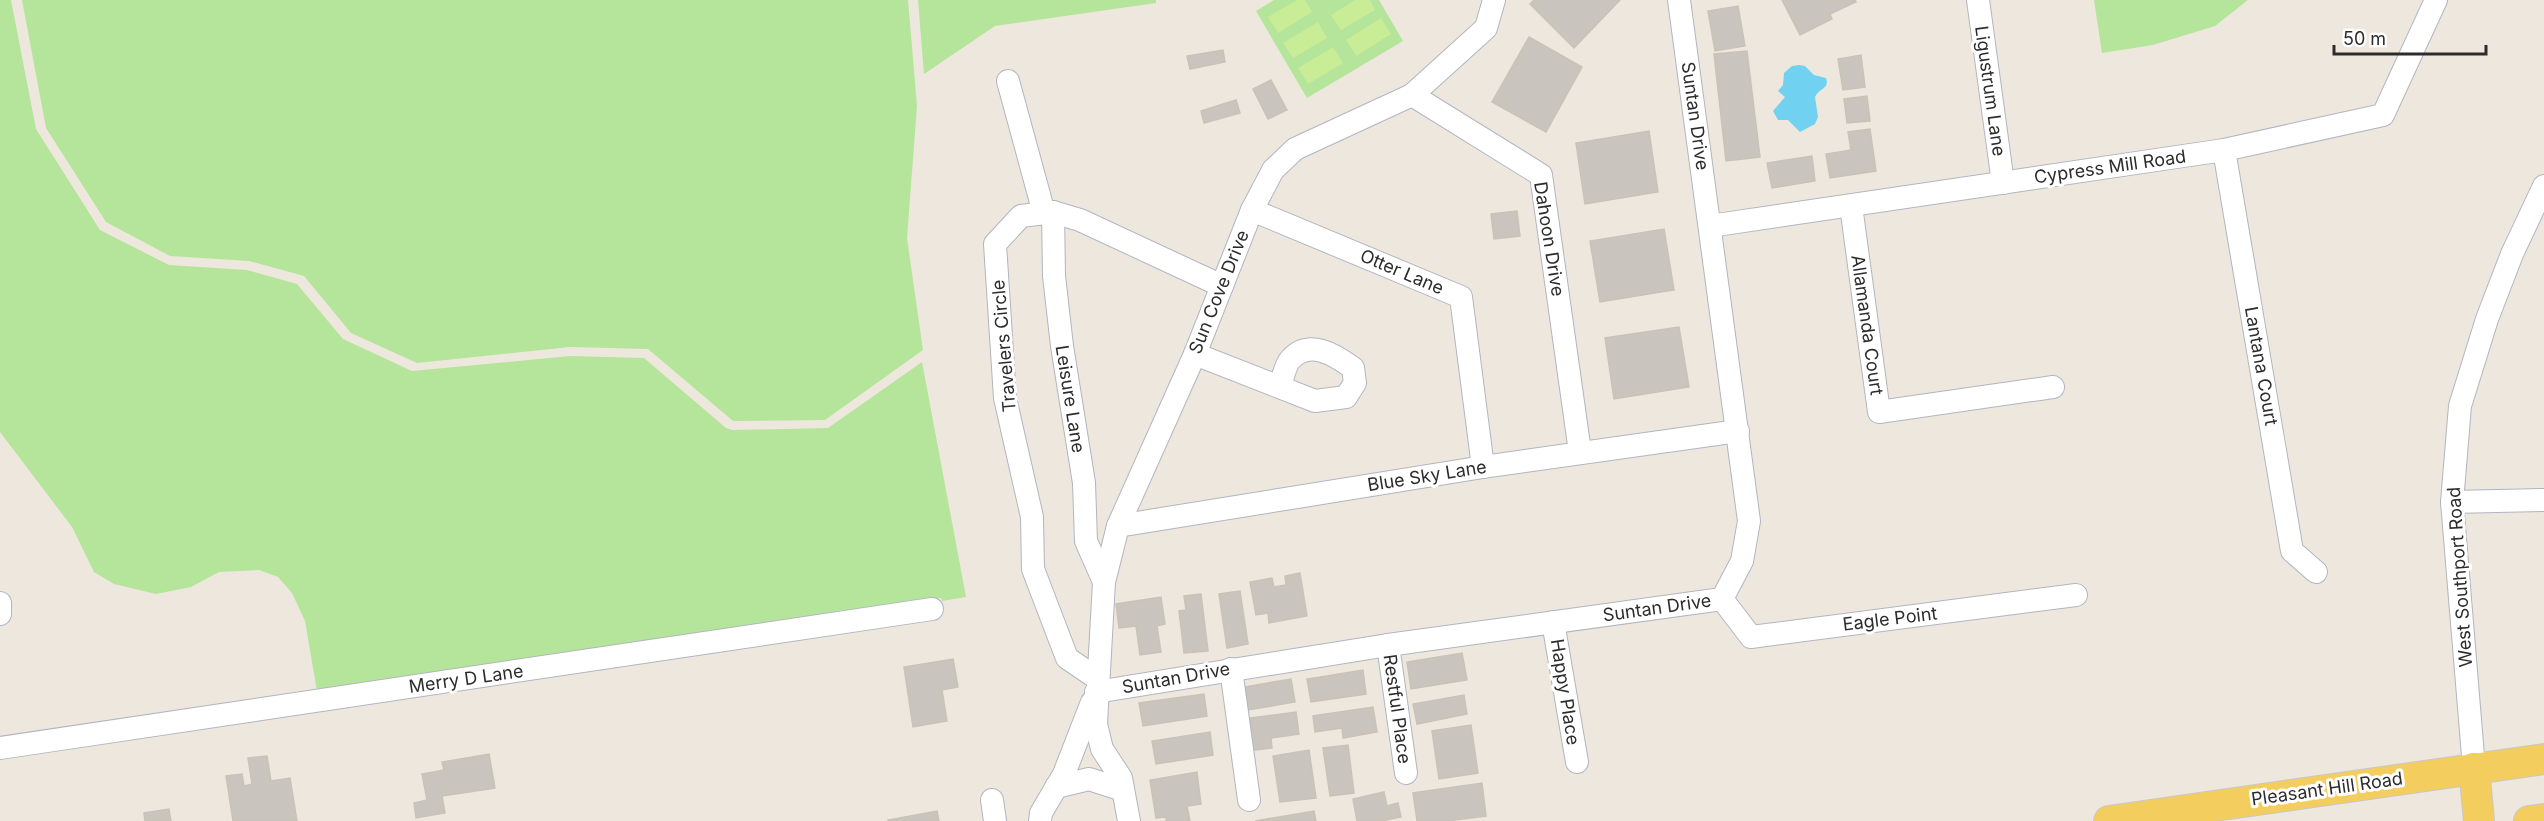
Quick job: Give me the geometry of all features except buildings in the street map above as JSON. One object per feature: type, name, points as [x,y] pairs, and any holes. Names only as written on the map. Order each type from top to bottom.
[{"type":"main road","name":"Pleasant Hill Road","points":[[2109,821],[2544,759]]},
{"type":"main road","points":[[2474,768],[2479,821]]},
{"type":"main road","points":[[2529,821],[2544,819]]},
{"type":"street","name":"Sun Cove Drive","points":[[1129,821],[1121,778],[1102,749],[1096,724],[1104,582],[1118,526],[1195,354],[1251,210],[1273,170],[1295,149],[1412,95],[1486,28],[1494,0]]},
{"type":"street","name":"Suntan Drive","points":[[1097,686],[1231,669],[1722,598],[1742,561],[1749,520],[1679,0]]},
{"type":"street","name":"Ligustrum Lane","points":[[1978,0],[2003,183]]},
{"type":"street","name":"Cypress Mill Road","points":[[1710,226],[2224,150],[2383,115],[2436,0]]},
{"type":"street","name":"Leisure Lane","points":[[1008,81],[1048,212],[1054,276],[1084,483],[1086,541],[1104,582]]},
{"type":"street","name":"Dahoon Drive","points":[[1412,95],[1541,175],[1580,452]]},
{"type":"street","name":"Lantana Court","points":[[2224,150],[2292,551],[2316,572]]},
{"type":"street","name":"West Southport Road","points":[[2474,768],[2452,502],[2460,406],[2487,319],[2512,254],[2544,186]]},
{"type":"street","name":"Allamanda Court","points":[[1851,206],[1879,412],[2053,387]]},
{"type":"street","name":"Otter Lane","points":[[1251,210],[1461,297],[1483,467]]},
{"type":"street","points":[[1048,212],[1080,220],[1222,286]]},
{"type":"street","name":"Travelers Circle","points":[[1048,212],[1021,216],[995,244],[1005,398],[1032,517],[1033,569],[1067,658],[1097,686]]},
{"type":"street","points":[[1195,354],[1280,386]]},
{"type":"street","name":"Blue Sky Lane","points":[[1118,526],[1580,452],[1738,431]]},
{"type":"street","points":[[2452,502],[2544,500]]},
{"type":"street","name":"Eagle Point","points":[[1722,598],[1751,637],[2076,596]]},
{"type":"street","points":[[0,603],[0,614]]},
{"type":"street","name":"Merry D Lane","points":[[0,748],[932,609]]},
{"type":"street","name":"Happy Place","points":[[1553,622],[1577,762]]},
{"type":"street","name":"Restful Place","points":[[1388,645],[1406,773]]},
{"type":"street","points":[[1231,669],[1249,800]]},
{"type":"street","name":"Sun Cove Drive","points":[[1040,821],[1064,774],[1097,686]]},
{"type":"street","points":[[1056,787],[1089,779],[1123,790]]},
{"type":"green space","points":[[0,0],[11,0],[36,129],[100,230],[169,265],[247,270],[297,284],[343,339],[412,371],[570,356],[644,358],[726,428],[733,430],[828,428],[922,362],[966,597],[942,601],[941,598],[317,691],[305,621],[292,593],[278,577],[259,570],[219,572],[191,587],[156,594],[114,584],[94,572],[72,527],[0,432]]},
{"type":"green space","points":[[22,0],[908,0],[917,106],[907,238],[923,350],[825,420],[733,421],[648,349],[570,347],[417,363],[351,333],[304,276],[249,261],[170,256],[106,222],[46,128]]},
{"type":"green space","points":[[918,0],[1156,0],[1156,3],[995,26],[924,74]]},
{"type":"green space","points":[[1274,0],[1379,0],[1403,41],[1307,98],[1256,11]]},
{"type":"green space","points":[[1297,0],[1305,0],[1312,12],[1278,33],[1268,17]]},
{"type":"green space","points":[[1355,0],[1370,0],[1375,10],[1341,30],[1331,15]]},
{"type":"green space","points":[[2094,0],[2248,0],[2215,26],[2153,45],[2102,53]]},
{"type":"green space","points":[[1381,18],[1391,34],[1356,56],[1346,40]]},
{"type":"green space","points":[[1318,22],[1327,38],[1293,58],[1283,43]]},
{"type":"green space","points":[[1333,47],[1343,63],[1308,84],[1298,68]]},
{"type":"water","points":[[1792,66],[1805,66],[1814,75],[1826,78],[1827,82],[1815,97],[1818,117],[1815,124],[1800,132],[1788,120],[1778,120],[1773,111],[1785,97],[1778,91],[1783,85],[1784,73]]}]
